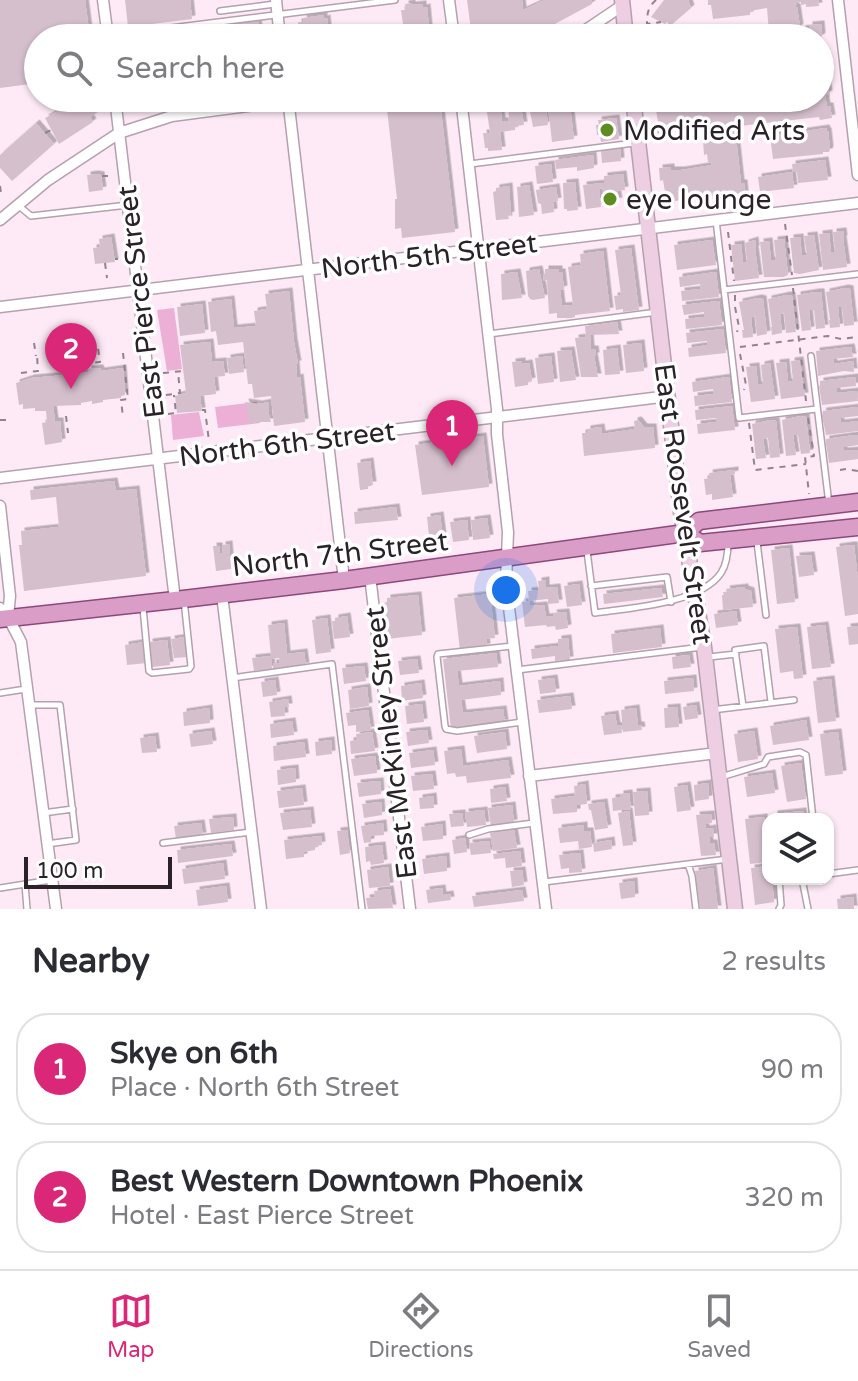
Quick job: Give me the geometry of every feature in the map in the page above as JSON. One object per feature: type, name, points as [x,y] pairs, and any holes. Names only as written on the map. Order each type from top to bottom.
[{"type":"main road","name":"North 7th Street","points":[[3,614],[142,604],[344,580],[685,533],[699,521],[858,502]]},
{"type":"main road","points":[[834,529],[858,519]]},
{"type":"main road","name":"North 7th Street","points":[[685,533],[700,543],[858,527]]},
{"type":"street","points":[[103,0],[106,24]]},
{"type":"street","points":[[449,0],[452,24]]},
{"type":"street","points":[[838,0],[858,175]]},
{"type":"street","points":[[594,24],[625,2]]},
{"type":"street","points":[[625,2],[626,24]]},
{"type":"street","name":"East Pierce Street","points":[[117,112],[158,458],[179,600]]},
{"type":"street","points":[[0,220],[48,180],[119,133],[172,116],[199,112]]},
{"type":"street","name":"East McKinley Street","points":[[290,112],[344,580]]},
{"type":"street","points":[[463,112],[508,532],[506,583],[546,909]]},
{"type":"street","name":"East Roosevelt Street","points":[[635,112],[685,533],[704,652],[735,909]]},
{"type":"street","name":"North 5th Street","points":[[0,307],[858,203]]},
{"type":"street","name":"North 6th Street","points":[[0,478],[669,396]]},
{"type":"street","points":[[0,506],[10,596],[3,614],[21,642],[56,909]]},
{"type":"street","name":"East McKinley Street","points":[[370,576],[410,909]]},
{"type":"street","points":[[222,595],[261,909]]},
{"type":"street","points":[[529,776],[717,753]]},
{"type":"lane","points":[[220,11],[395,0]]},
{"type":"lane","points":[[179,24],[277,6]]},
{"type":"lane","points":[[469,164],[638,143]]},
{"type":"lane","points":[[19,205],[31,216],[128,205]]},
{"type":"lane","points":[[716,220],[739,418],[817,409]]},
{"type":"lane","points":[[724,290],[858,274]]},
{"type":"lane","points":[[488,334],[658,312]]},
{"type":"lane","points":[[811,356],[829,505]]},
{"type":"lane","points":[[756,537],[766,615]]},
{"type":"lane","points":[[586,546],[595,613],[671,602],[712,583],[727,557],[728,540]]},
{"type":"lane","points":[[591,586],[667,577],[671,602]]},
{"type":"lane","points":[[142,604],[149,671],[152,673],[191,667],[179,600]]},
{"type":"lane","points":[[513,645],[438,654],[445,726],[457,731],[522,722]]},
{"type":"lane","points":[[743,706],[735,650],[764,646],[771,702]]},
{"type":"lane","points":[[516,671],[704,652],[736,654]]},
{"type":"lane","points":[[232,678],[332,664],[362,909]]},
{"type":"lane","points":[[0,693],[27,689]]},
{"type":"lane","points":[[711,710],[794,700]]},
{"type":"lane","points":[[28,705],[60,705],[76,840],[47,844]]},
{"type":"lane","points":[[720,778],[764,764],[768,757],[800,752],[806,755],[812,813]]},
{"type":"lane","points":[[43,813],[73,809]]},
{"type":"lane","points":[[469,835],[488,829],[535,823]]},
{"type":"lane","points":[[163,843],[252,832]]},
{"type":"lane","points":[[543,883],[729,858]]},
{"type":"lane","points":[[688,864],[696,909]]},
{"type":"lane","points":[[834,873],[858,870]]},
{"type":"lane","points":[[0,888],[52,880]]},
{"type":"lane","points":[[25,884],[27,909]]},
{"type":"lane","points":[[779,885],[779,909]]},
{"type":"lane","points":[[803,885],[808,909]]},
{"type":"path","points":[[656,0],[647,12],[647,24],[661,22]]},
{"type":"path","points":[[45,133],[51,130]]},
{"type":"path","points":[[102,176],[108,176]]},
{"type":"path","points":[[0,186],[0,193]]},
{"type":"path","points":[[785,224],[792,276]]},
{"type":"path","points":[[728,232],[734,281]]},
{"type":"path","points":[[105,263],[107,278]]},
{"type":"path","points":[[793,287],[806,403]]},
{"type":"path","points":[[735,294],[737,330]]},
{"type":"path","points":[[745,400],[746,385],[739,346],[828,336],[841,339],[858,337]]},
{"type":"path","points":[[21,373],[38,371],[34,343]]},
{"type":"path","points":[[79,351],[81,360],[94,363],[100,362],[98,348]]},
{"type":"path","points":[[123,353],[128,399],[121,400],[123,417]]},
{"type":"path","points":[[163,373],[183,371]]},
{"type":"path","points":[[166,395],[180,393],[178,372]]},
{"type":"path","points":[[176,394],[176,413]]},
{"type":"path","points":[[202,410],[205,410],[210,444]]},
{"type":"path","points":[[168,414],[182,413]]},
{"type":"path","points":[[66,416],[68,433]]},
{"type":"path","points":[[808,417],[814,456],[805,457],[810,498]]},
{"type":"path","points":[[0,420],[6,420]]},
{"type":"path","points":[[749,422],[755,470],[806,464]]},
{"type":"path","points":[[840,470],[858,471]]},
{"type":"shaded area","points":[[174,308],[182,369],[167,371],[157,310]]},
{"type":"shaded area","points":[[257,402],[260,423],[218,428],[215,407]]},
{"type":"shaded area","points":[[199,412],[204,436],[173,440],[171,415]]},
{"type":"building","points":[[0,0],[85,0],[88,24],[24,24],[24,85],[0,88]]},
{"type":"building","points":[[125,0],[190,0],[192,19],[128,24]]},
{"type":"building","points":[[467,0],[522,0],[523,10],[545,0],[592,0],[592,4],[555,24],[470,24]]},
{"type":"building","points":[[664,0],[688,0],[691,8],[672,24],[651,17]]},
{"type":"building","points":[[708,0],[818,0],[819,6],[806,7],[806,4],[797,3],[795,7],[800,24],[768,24],[767,8],[750,11],[750,15],[713,19],[711,5],[708,5]]},
{"type":"building","points":[[405,4],[423,4],[423,8],[427,7],[429,24],[403,24],[401,10],[406,10]]},
{"type":"building","points":[[324,15],[328,24],[298,24],[304,22],[303,18]]},
{"type":"building","points":[[56,112],[98,112],[90,117],[93,122],[59,144],[45,118]]},
{"type":"building","points":[[387,112],[441,112],[455,232],[402,238],[401,228],[395,229],[397,199]]},
{"type":"building","points":[[487,112],[501,112],[502,121],[509,121],[508,112],[522,112],[524,125],[500,132],[502,150],[488,151],[483,133],[490,133]]},
{"type":"building","points":[[530,112],[546,112],[548,125],[533,127]]},
{"type":"building","points":[[549,112],[571,112],[574,139],[552,142]]},
{"type":"building","points":[[656,112],[831,112],[832,118],[740,126],[739,121],[732,122],[745,195],[733,196],[733,191],[730,191],[731,196],[663,205],[662,192],[665,192],[659,168],[681,170],[712,165],[708,162],[707,154],[704,155],[702,125],[656,134],[655,122],[658,122]]},
{"type":"building","name":"Modified Arts","points":[[616,118],[619,139],[601,142],[600,135],[597,135],[598,120]]},
{"type":"building","points":[[36,123],[54,144],[12,181],[0,168],[0,155]]},
{"type":"building","points":[[826,128],[829,152],[773,159],[770,136]]},
{"type":"building","points":[[620,149],[621,161],[602,163],[601,151]]},
{"type":"building","points":[[593,155],[594,168],[577,171],[577,167],[556,169],[555,160]]},
{"type":"building","points":[[825,160],[828,180],[798,183],[792,164]]},
{"type":"building","points":[[551,164],[553,182],[537,184],[535,166]]},
{"type":"building","points":[[792,172],[794,188],[760,192],[758,177]]},
{"type":"building","points":[[623,174],[625,190],[617,191],[619,201],[604,203],[603,188],[599,189],[601,207],[586,209],[583,185],[604,183],[604,176]]},
{"type":"building","points":[[87,175],[101,175],[103,190],[89,192]]},
{"type":"building","points":[[575,182],[578,210],[567,211],[564,209],[563,183]]},
{"type":"building","points":[[529,185],[534,215],[519,217],[517,187]]},
{"type":"building","points":[[509,186],[511,215],[509,219],[496,220],[493,192],[496,188]]},
{"type":"building","points":[[556,187],[558,201],[553,202],[554,212],[542,214],[536,190]]},
{"type":"building","points":[[843,231],[847,267],[823,270],[819,234],[829,233],[831,252],[835,252],[833,232]]},
{"type":"building","points":[[814,235],[819,270],[794,273],[790,238],[800,237],[802,256],[807,255],[804,236]]},
{"type":"building","points":[[111,237],[115,262],[95,264],[93,248],[100,247],[99,239]]},
{"type":"building","points":[[784,239],[788,275],[764,277],[760,242],[769,241],[771,260],[776,260],[774,240]]},
{"type":"building","points":[[712,240],[716,265],[677,270],[674,245]]},
{"type":"building","points":[[755,240],[759,278],[735,281],[731,245],[741,244],[743,263],[747,262],[745,243]]},
{"type":"building","points":[[631,248],[639,310],[623,312],[623,309],[616,310],[614,296],[621,295],[615,250]]},
{"type":"building","points":[[603,251],[610,311],[571,318],[557,318],[557,313],[549,314],[547,280],[544,281],[543,274],[545,269],[559,269],[562,272],[562,306],[573,305],[568,267],[581,265],[580,254]]},
{"type":"building","points":[[539,269],[545,298],[533,300],[528,296],[526,271]]},
{"type":"building","points":[[517,272],[522,298],[502,300],[501,274]]},
{"type":"building","points":[[716,272],[719,297],[682,301],[681,291],[701,289],[700,284],[680,287],[679,277]]},
{"type":"building","points":[[850,289],[854,325],[844,326],[842,307],[838,307],[840,327],[830,328],[826,292]]},
{"type":"building","points":[[289,291],[297,378],[300,377],[305,422],[274,426],[271,396],[254,398],[252,384],[248,384],[243,342],[218,345],[216,331],[211,332],[208,302],[231,299],[234,328],[256,326],[254,311],[267,309],[265,294]]},
{"type":"building","points":[[821,292],[825,328],[816,329],[814,310],[809,310],[811,330],[802,331],[797,295]]},
{"type":"building","points":[[792,296],[796,332],[786,333],[784,313],[780,314],[782,333],[772,335],[768,299]]},
{"type":"building","points":[[763,299],[767,334],[757,336],[755,316],[751,317],[753,337],[743,338],[739,302]]},
{"type":"building","points":[[719,301],[722,325],[686,329],[685,319],[704,317],[704,312],[684,315],[682,305]]},
{"type":"building","points":[[202,304],[205,333],[180,336],[177,307]]},
{"type":"building","points":[[617,322],[619,334],[590,335],[598,377],[581,377],[575,338],[586,337],[585,326]]},
{"type":"building","points":[[723,329],[726,353],[689,357],[688,348],[708,345],[707,341],[687,343],[686,333]]},
{"type":"building","points":[[210,342],[212,362],[223,361],[225,376],[214,377],[216,394],[200,396],[202,411],[177,413],[175,396],[186,393],[180,345]]},
{"type":"building","points":[[641,343],[644,371],[626,373],[623,345]]},
{"type":"building","points":[[851,347],[853,357],[833,359],[834,364],[853,361],[854,372],[818,376],[816,351]]},
{"type":"building","points":[[617,348],[620,374],[605,375],[603,350]]},
{"type":"building","points":[[571,350],[576,380],[560,382],[557,351]]},
{"type":"building","points":[[242,356],[244,372],[229,374],[227,358]]},
{"type":"building","points":[[551,356],[554,382],[538,384],[535,358]]},
{"type":"building","points":[[800,360],[805,396],[781,399],[776,363],[786,362],[788,382],[793,381],[791,361]]},
{"type":"building","points":[[522,361],[522,364],[529,363],[532,381],[528,385],[515,387],[512,362]]},
{"type":"building","points":[[770,363],[775,399],[751,402],[746,367],[756,366],[758,385],[763,384],[761,365]]},
{"type":"building","points":[[100,368],[101,371],[123,368],[125,395],[92,404],[92,401],[81,405],[53,406],[55,421],[60,421],[62,442],[45,445],[42,423],[47,422],[46,411],[23,409],[23,404],[19,405],[16,383]]},
{"type":"building","points":[[729,377],[732,402],[695,406],[694,396],[714,394],[713,389],[693,392],[692,382]]},
{"type":"building","points":[[855,377],[856,386],[837,388],[837,393],[857,391],[858,401],[822,405],[820,381]]},
{"type":"building","points":[[245,402],[269,402],[271,422],[249,424]]},
{"type":"building","points":[[732,406],[735,430],[698,434],[697,424],[717,422],[716,418],[696,420],[695,410]]},
{"type":"building","points":[[858,407],[858,416],[840,418],[841,423],[858,421],[858,431],[826,435],[823,411]]},
{"type":"building","points":[[806,417],[810,453],[801,454],[798,435],[793,435],[796,455],[786,456],[782,420]]},
{"type":"building","points":[[638,420],[644,427],[653,427],[655,448],[584,456],[582,433],[587,433],[587,429],[601,427],[602,434],[635,429],[634,421]]},
{"type":"building","points":[[776,421],[780,457],[770,458],[768,438],[763,439],[766,458],[756,459],[752,424]]},
{"type":"building","points":[[858,435],[858,445],[844,447],[844,451],[858,450],[858,459],[829,463],[826,439]]},
{"type":"building","points":[[483,436],[489,487],[422,495],[415,445]]},
{"type":"building","points":[[370,461],[373,485],[360,490],[357,463]]},
{"type":"building","points":[[735,470],[735,474],[730,475],[733,497],[712,500],[712,494],[706,495],[704,479],[710,478],[709,473]]},
{"type":"building","points":[[114,481],[116,491],[136,489],[146,576],[24,591],[19,545],[22,545],[21,531],[59,527],[56,497],[31,500],[30,490]]},
{"type":"building","points":[[396,507],[398,520],[355,524],[354,512]]},
{"type":"building","points":[[440,515],[444,544],[430,546],[427,517]]},
{"type":"building","points":[[487,518],[490,538],[473,540],[471,520]]},
{"type":"building","points":[[467,520],[469,540],[453,542],[450,522]]},
{"type":"building","points":[[229,544],[231,569],[216,571],[213,546],[219,546],[220,553],[223,553],[222,545]]},
{"type":"building","points":[[854,545],[858,614],[845,616],[836,547]]},
{"type":"building","points":[[789,548],[795,602],[777,604],[771,550]]},
{"type":"building","points":[[811,555],[814,575],[799,577],[796,556]]},
{"type":"building","points":[[546,580],[546,588],[557,587],[559,603],[548,604],[548,599],[529,601],[528,591],[539,590],[538,581]]},
{"type":"building","points":[[579,584],[582,605],[567,607],[564,586]]},
{"type":"building","points":[[745,587],[751,591],[753,607],[723,610],[723,592]]},
{"type":"building","points":[[661,588],[663,597],[604,604],[603,594]]},
{"type":"building","points":[[490,594],[495,638],[486,639],[487,647],[460,651],[454,598]]},
{"type":"building","points":[[418,595],[422,635],[387,639],[384,603],[387,598]]},
{"type":"building","points":[[529,601],[530,606],[544,605],[546,617],[566,612],[568,628],[556,630],[555,626],[546,625],[525,627],[522,602]]},
{"type":"building","points":[[736,611],[738,625],[716,628],[714,614]]},
{"type":"building","points":[[347,616],[350,637],[334,639],[332,621]]},
{"type":"building","points":[[327,618],[331,652],[316,654],[312,620]]},
{"type":"building","points":[[284,623],[287,654],[304,652],[306,666],[273,670],[273,663],[280,663],[279,658],[271,659],[272,669],[254,671],[252,658],[271,656],[268,625]]},
{"type":"building","points":[[825,625],[831,667],[812,669],[807,627]]},
{"type":"building","points":[[858,626],[858,644],[849,645],[847,627]]},
{"type":"building","points":[[797,627],[803,678],[794,679],[793,671],[780,673],[775,629]]},
{"type":"building","points":[[660,628],[662,647],[613,653],[611,634]]},
{"type":"building","points":[[186,637],[188,657],[174,658],[171,639]]},
{"type":"building","points":[[568,638],[570,660],[555,661],[555,656],[532,659],[531,649],[558,646],[558,639]]},
{"type":"building","points":[[167,640],[170,665],[152,667],[149,642]]},
{"type":"building","points":[[144,642],[147,663],[127,665],[125,645]]},
{"type":"building","points":[[496,653],[498,667],[457,671],[459,686],[500,681],[501,695],[461,700],[463,713],[503,709],[505,723],[451,729],[443,659]]},
{"type":"building","points":[[689,655],[691,667],[673,669],[672,657]]},
{"type":"building","points":[[417,659],[419,673],[400,675],[398,661]]},
{"type":"building","points":[[364,666],[366,681],[344,684],[342,668]]},
{"type":"building","points":[[554,678],[556,692],[540,694],[538,680]]},
{"type":"building","points":[[693,678],[694,691],[665,694],[664,681]]},
{"type":"building","points":[[831,679],[836,721],[818,723],[813,681]]},
{"type":"building","points":[[275,680],[277,695],[263,697],[261,682]]},
{"type":"building","points":[[421,683],[423,698],[402,701],[401,686]]},
{"type":"building","points":[[367,687],[369,706],[350,709],[348,690]]},
{"type":"building","points":[[570,696],[572,709],[539,713],[537,700]]},
{"type":"building","points":[[288,699],[289,707],[284,707],[285,716],[271,717],[269,702]]},
{"type":"building","points":[[422,704],[424,722],[407,724],[405,706]]},
{"type":"building","points":[[696,705],[698,718],[685,720],[683,707]]},
{"type":"building","points":[[677,707],[679,727],[665,728],[664,708]]},
{"type":"building","points":[[209,708],[210,723],[184,726],[183,712]]},
{"type":"building","points":[[636,708],[638,725],[642,730],[623,732],[621,710]]},
{"type":"building","points":[[368,710],[371,730],[356,732],[356,725],[348,726],[346,713]]},
{"type":"building","points":[[615,714],[622,733],[604,735],[601,716]]},
{"type":"building","points":[[806,720],[809,740],[773,745],[770,726]]},
{"type":"building","points":[[292,721],[294,735],[271,738],[270,724]]},
{"type":"building","points":[[427,730],[429,743],[408,746],[406,732]]},
{"type":"building","points":[[211,731],[213,744],[191,747],[189,734]]},
{"type":"building","points":[[754,731],[758,759],[738,762],[734,734]]},
{"type":"building","points":[[372,732],[375,751],[351,754],[350,741],[357,740],[356,734]]},
{"type":"building","points":[[505,732],[507,749],[477,753],[474,736]]},
{"type":"building","points":[[838,732],[843,774],[825,776],[820,734]]},
{"type":"building","points":[[155,736],[157,752],[142,753],[140,738]]},
{"type":"building","points":[[331,740],[332,754],[316,756],[315,742]]},
{"type":"building","points":[[304,742],[306,757],[274,761],[273,746]]},
{"type":"building","points":[[461,749],[463,766],[508,760],[511,778],[467,783],[466,776],[447,774],[444,751]]},
{"type":"building","points":[[433,750],[435,765],[411,768],[409,753]]},
{"type":"building","points":[[375,756],[377,773],[354,776],[351,759]]},
{"type":"building","points":[[801,763],[806,799],[787,802],[781,766]]},
{"type":"building","points":[[295,768],[296,782],[278,785],[277,770]]},
{"type":"building","points":[[772,773],[775,793],[747,797],[744,777]]},
{"type":"building","points":[[432,774],[434,789],[413,791],[411,776]]},
{"type":"building","points":[[380,781],[381,794],[359,797],[357,783]]},
{"type":"building","points":[[708,783],[709,799],[695,801],[694,785]]},
{"type":"building","points":[[585,784],[587,804],[577,805],[577,812],[553,814],[551,799],[575,796],[574,786]]},
{"type":"building","points":[[687,785],[691,810],[677,812],[674,787]]},
{"type":"building","points":[[505,787],[507,801],[491,803],[490,789]]},
{"type":"building","points":[[302,788],[304,805],[279,808],[277,791]]},
{"type":"building","points":[[647,791],[649,815],[635,816],[633,792]]},
{"type":"building","points":[[629,793],[631,809],[613,811],[612,798]]},
{"type":"building","points":[[433,796],[434,808],[420,809],[419,798]]},
{"type":"building","points":[[381,802],[382,815],[364,818],[362,804]]},
{"type":"building","points":[[604,802],[608,828],[595,830],[588,804]]},
{"type":"building","points":[[512,805],[514,823],[491,826],[488,808]]},
{"type":"building","points":[[310,810],[312,827],[283,830],[280,813]]},
{"type":"building","points":[[484,810],[486,825],[467,827],[465,812]]},
{"type":"building","points":[[629,811],[633,845],[623,846],[618,813]]},
{"type":"building","points":[[462,813],[464,826],[451,827],[449,814]]},
{"type":"building","points":[[711,814],[712,823],[705,824],[706,829],[713,828],[714,837],[709,837],[710,843],[714,843],[716,855],[701,856],[696,815]]},
{"type":"building","points":[[233,817],[234,830],[211,833],[209,819]]},
{"type":"building","points":[[762,817],[762,863],[750,864],[745,819]]},
{"type":"building","points":[[201,823],[203,836],[176,839],[174,826]]},
{"type":"building","points":[[383,823],[384,835],[371,836],[371,842],[364,843],[361,826]]},
{"type":"building","points":[[442,824],[443,839],[423,841],[421,827]]},
{"type":"building","points":[[584,825],[584,831],[590,831],[592,847],[579,849],[578,841],[560,843],[558,828]]},
{"type":"building","points":[[347,830],[350,853],[340,855],[337,831]]},
{"type":"building","points":[[514,830],[517,848],[493,851],[490,833]]},
{"type":"building","points":[[321,836],[322,845],[315,846],[315,850],[304,852],[304,857],[286,859],[284,840]]},
{"type":"building","points":[[465,838],[467,852],[454,854],[452,840]]},
{"type":"building","points":[[611,840],[612,849],[594,852],[593,843]]},
{"type":"building","points":[[489,841],[491,853],[471,855],[469,843]]},
{"type":"building","points":[[231,844],[233,856],[178,863],[177,850]]},
{"type":"building","points":[[382,845],[384,863],[371,865],[370,861],[366,862],[365,847]]},
{"type":"building","points":[[520,851],[522,866],[506,868],[505,858],[494,859],[493,854]]},
{"type":"building","points":[[580,853],[582,872],[569,873],[569,868],[561,869],[559,855]]},
{"type":"building","points":[[446,856],[447,871],[424,874],[422,859]]},
{"type":"building","points":[[223,863],[225,879],[184,884],[182,869]]},
{"type":"building","points":[[388,867],[390,886],[369,888],[367,870]]},
{"type":"building","points":[[762,867],[762,885],[773,885],[774,902],[755,905],[751,868]]},
{"type":"building","points":[[713,868],[718,909],[700,909],[695,871]]},
{"type":"building","points":[[522,870],[524,885],[512,887],[510,871]]},
{"type":"building","points":[[634,881],[635,897],[621,899],[619,883]]},
{"type":"building","points":[[226,886],[228,902],[198,906],[196,890]]},
{"type":"building","points":[[442,888],[443,895],[450,894],[451,900],[428,903],[426,890]]},
{"type":"building","points":[[390,889],[393,908],[368,909],[366,898],[375,897],[374,891]]},
{"type":"building","points":[[522,890],[524,901],[474,907],[472,896]]},
{"type":"building","points":[[853,897],[854,909],[838,909],[837,899]]},
{"type":"place","name":"Modified Arts","points":[[607,130]]},
{"type":"place","name":"eye lounge","points":[[610,199]]},
{"type":"place","name":"Best Western Downtown Phoenix","points":[[71,389]]},
{"type":"place","name":"Skye on 6th","points":[[452,466]]}]
